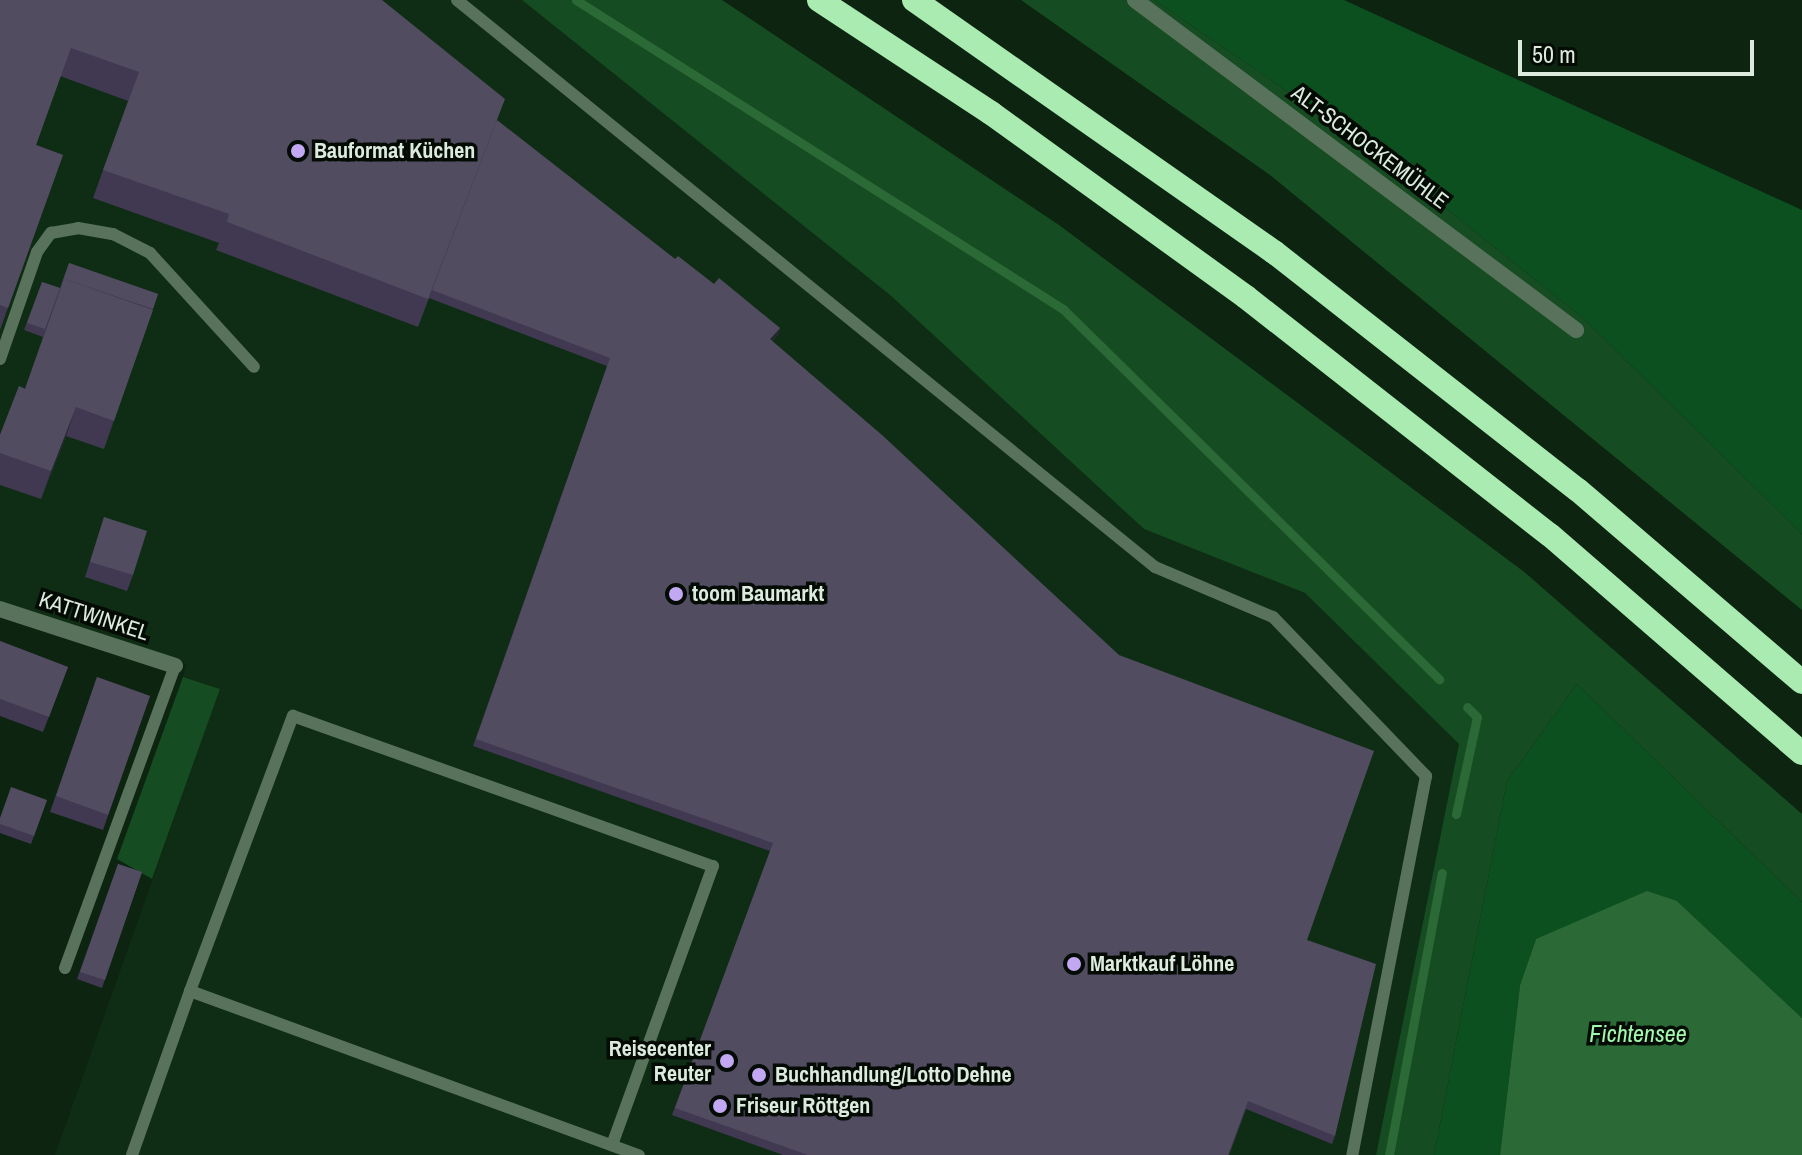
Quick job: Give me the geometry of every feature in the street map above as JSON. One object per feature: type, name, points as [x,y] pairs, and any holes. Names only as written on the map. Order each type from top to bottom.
[{"type":"highway","points":[[819,0],[991,113],[1246,297],[1550,535],[1802,753]]},
{"type":"highway","points":[[914,0],[1274,252],[1578,490],[1802,682]]},
{"type":"street","name":"ALT-SCHOCKEMÜHLE","points":[[1135,0],[1576,330]]},
{"type":"street","name":"KATTWINKEL","points":[[0,609],[175,666]]},
{"type":"lane","points":[[457,0],[1155,567],[1273,617],[1426,776],[1352,1155]]},
{"type":"lane","points":[[0,359],[37,252],[51,233],[78,228],[113,234],[150,253],[254,367]]},
{"type":"lane","points":[[65,968],[175,666]]},
{"type":"lane","points":[[132,1155],[293,716],[713,866],[612,1145]]},
{"type":"lane","points":[[190,991],[639,1155]]},
{"type":"shaded area","points":[[0,0],[522,0],[890,295],[1144,529],[1305,593],[1459,744],[1376,1155],[55,1155],[220,689],[183,677],[186,664],[0,604]]},
{"type":"shaded area","points":[[522,0],[722,0],[1059,225],[1523,571],[1802,814],[1802,902],[1577,684],[1507,781],[1434,1155],[1376,1155],[1459,744],[1305,593],[1144,529],[890,295]]},
{"type":"shaded area","points":[[1021,0],[1154,0],[1373,150],[1583,318],[1802,534],[1802,610],[1270,175]]},
{"type":"shaded area","points":[[1154,0],[1344,0],[1802,210],[1802,534],[1583,318],[1373,150]]},
{"type":"shaded area","points":[[183,677],[220,689],[152,879],[117,859]]},
{"type":"shaded area","points":[[1577,684],[1802,902],[1802,1018],[1677,901],[1536,939],[1520,985],[1500,1155],[1434,1155],[1507,781]]},
{"type":"water","name":"Fichtensee","points":[[1647,891],[1677,901],[1802,1018],[1802,1155],[1500,1155],[1520,985],[1536,939]]},
{"type":"building","name":"Bauformat Küchen","points":[[0,0],[382,0],[505,99],[428,299],[227,222],[229,214],[103,170],[139,72],[71,48],[36,145],[63,155],[8,308],[0,305]]},
{"type":"building","points":[[497,120],[675,259],[678,256],[714,284],[719,278],[780,328],[770,339],[882,435],[1119,655],[1374,751],[1307,940],[1376,964],[1335,1136],[1248,1101],[1228,1155],[808,1155],[675,1108],[773,843],[476,739],[610,358],[432,290]]},
{"type":"building","points":[[69,263],[158,294],[153,309],[64,279],[59,292]]},
{"type":"building","points":[[64,279],[153,310],[114,421],[76,407],[51,471],[0,453],[0,435],[19,386],[25,389]]},
{"type":"building","points":[[42,282],[60,288],[45,329],[27,323]]},
{"type":"building","points":[[104,517],[147,531],[133,575],[90,562]]},
{"type":"building","points":[[0,641],[68,667],[49,717],[0,699]]},
{"type":"building","points":[[97,677],[150,696],[108,815],[56,796]]},
{"type":"building","points":[[11,787],[47,800],[34,836],[0,824]]},
{"type":"building","points":[[118,864],[142,872],[105,980],[80,972]]},
{"type":"waterway","points":[[576,0],[1063,309],[1439,679]]},
{"type":"waterway","points":[[1456,814],[1477,717],[1467,707]]},
{"type":"waterway","points":[[1389,1155],[1442,873]]},
{"type":"place","name":"Bauformat Küchen","points":[[298,151]]},
{"type":"place","name":"toom Baumarkt","points":[[676,594]]},
{"type":"place","name":"Marktkauf Löhne","points":[[1074,964]]},
{"type":"place","name":"Reisecenter Reuter","points":[[727,1061]]},
{"type":"place","name":"Buchhandlung/Lotto Dehne","points":[[759,1075]]},
{"type":"place","name":"Friseur Röttgen","points":[[720,1106]]}]
